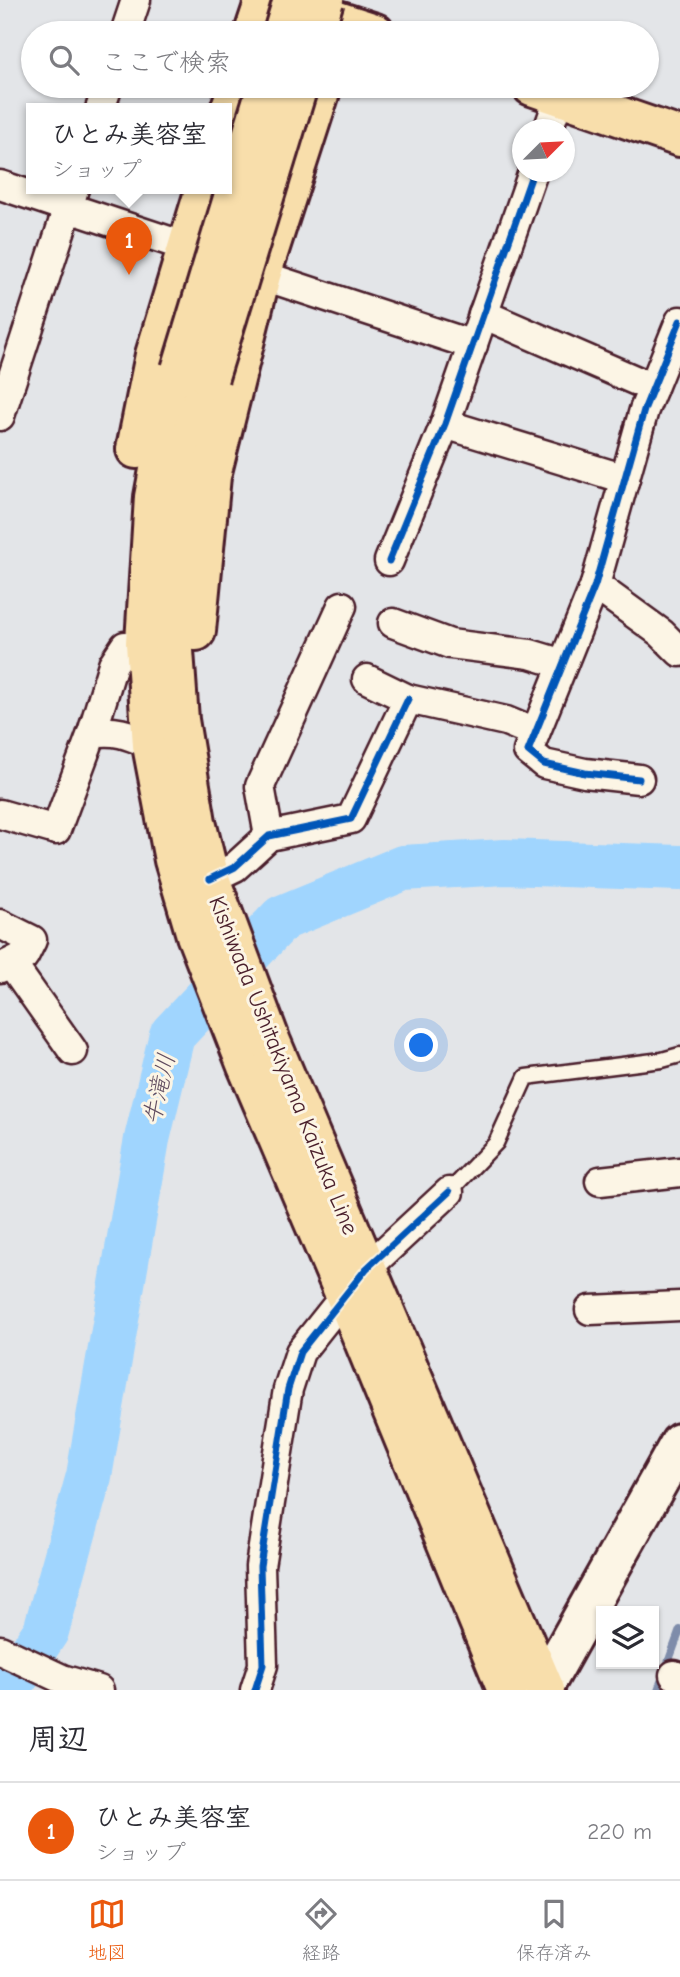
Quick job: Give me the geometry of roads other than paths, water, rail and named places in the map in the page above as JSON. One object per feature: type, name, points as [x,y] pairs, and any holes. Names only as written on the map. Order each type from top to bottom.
[{"type":"main road","points":[[258,21],[265,0]]},
{"type":"main road","points":[[272,0],[340,20]]},
{"type":"main road","points":[[287,21],[293,0]]},
{"type":"main road","name":"Kishiwada Ushitakiyama Kaizuka Line","points":[[209,908],[174,860],[160,728],[173,637],[174,571],[195,424],[195,373],[264,98]]},
{"type":"main road","name":"Kishiwada Ushitakiyama Kaizuka Line","points":[[195,373],[294,98]]},
{"type":"main road","points":[[160,728],[194,652],[211,476],[261,275],[317,98]]},
{"type":"main road","points":[[546,103],[680,137]]},
{"type":"main road","points":[[160,728],[125,646],[124,567],[133,468],[155,355],[203,194]]},
{"type":"main road","name":"Kishiwada Ushitakiyama Kaizuka Line","points":[[160,728],[196,822],[209,908],[259,1054],[355,1282],[544,1689]]},
{"type":"main road","name":"Kishiwada Ushitakiyama Kaizuka Line","points":[[355,1282],[507,1690]]},
{"type":"main road","points":[[544,1689],[584,1611],[680,1443]]},
{"type":"street","points":[[129,21],[135,0]]},
{"type":"street","points":[[389,561],[445,424],[529,182]]},
{"type":"street","points":[[0,185],[26,190]]},
{"type":"street","points":[[49,194],[71,198],[187,247]]},
{"type":"street","points":[[0,416],[71,198]]},
{"type":"street","points":[[261,275],[473,345]]},
{"type":"street","points":[[483,314],[653,388]]},
{"type":"street","points":[[639,779],[585,773],[544,764],[528,751],[595,585],[644,410],[680,321]]},
{"type":"street","points":[[445,424],[625,479]]},
{"type":"street","points":[[595,585],[661,633],[680,652]]},
{"type":"street","points":[[269,836],[260,786],[342,606]]},
{"type":"street","points":[[393,623],[450,644],[530,654],[563,664]]},
{"type":"street","points":[[0,814],[56,830],[92,733],[113,664],[125,646]]},
{"type":"street","points":[[368,680],[408,699],[506,721],[535,733]]},
{"type":"street","points":[[209,908],[235,867],[269,836],[351,819],[408,699]]},
{"type":"street","points":[[92,733],[160,728]]},
{"type":"street","points":[[0,924],[32,940],[24,956],[5,965],[73,1051]]},
{"type":"street","points":[[600,1181],[680,1172]]},
{"type":"street","points":[[254,1690],[263,1664],[260,1566],[288,1389],[300,1352],[355,1282],[449,1192]]},
{"type":"street","points":[[590,1310],[680,1306]]},
{"type":"street","points":[[0,1650],[84,1686]]},
{"type":"lane","points":[[449,1192],[496,1143],[526,1077],[663,1060],[680,1055]]},
{"type":"waterway","name":"牛滝川","points":[[7,1690],[46,1631],[89,1476],[147,1139],[172,1035],[282,918],[403,868],[505,862],[680,868]]},
{"type":"waterway","points":[[658,1690],[680,1630]]},
{"type":"place","name":"ひとみ美容室","points":[[129,275]]}]
